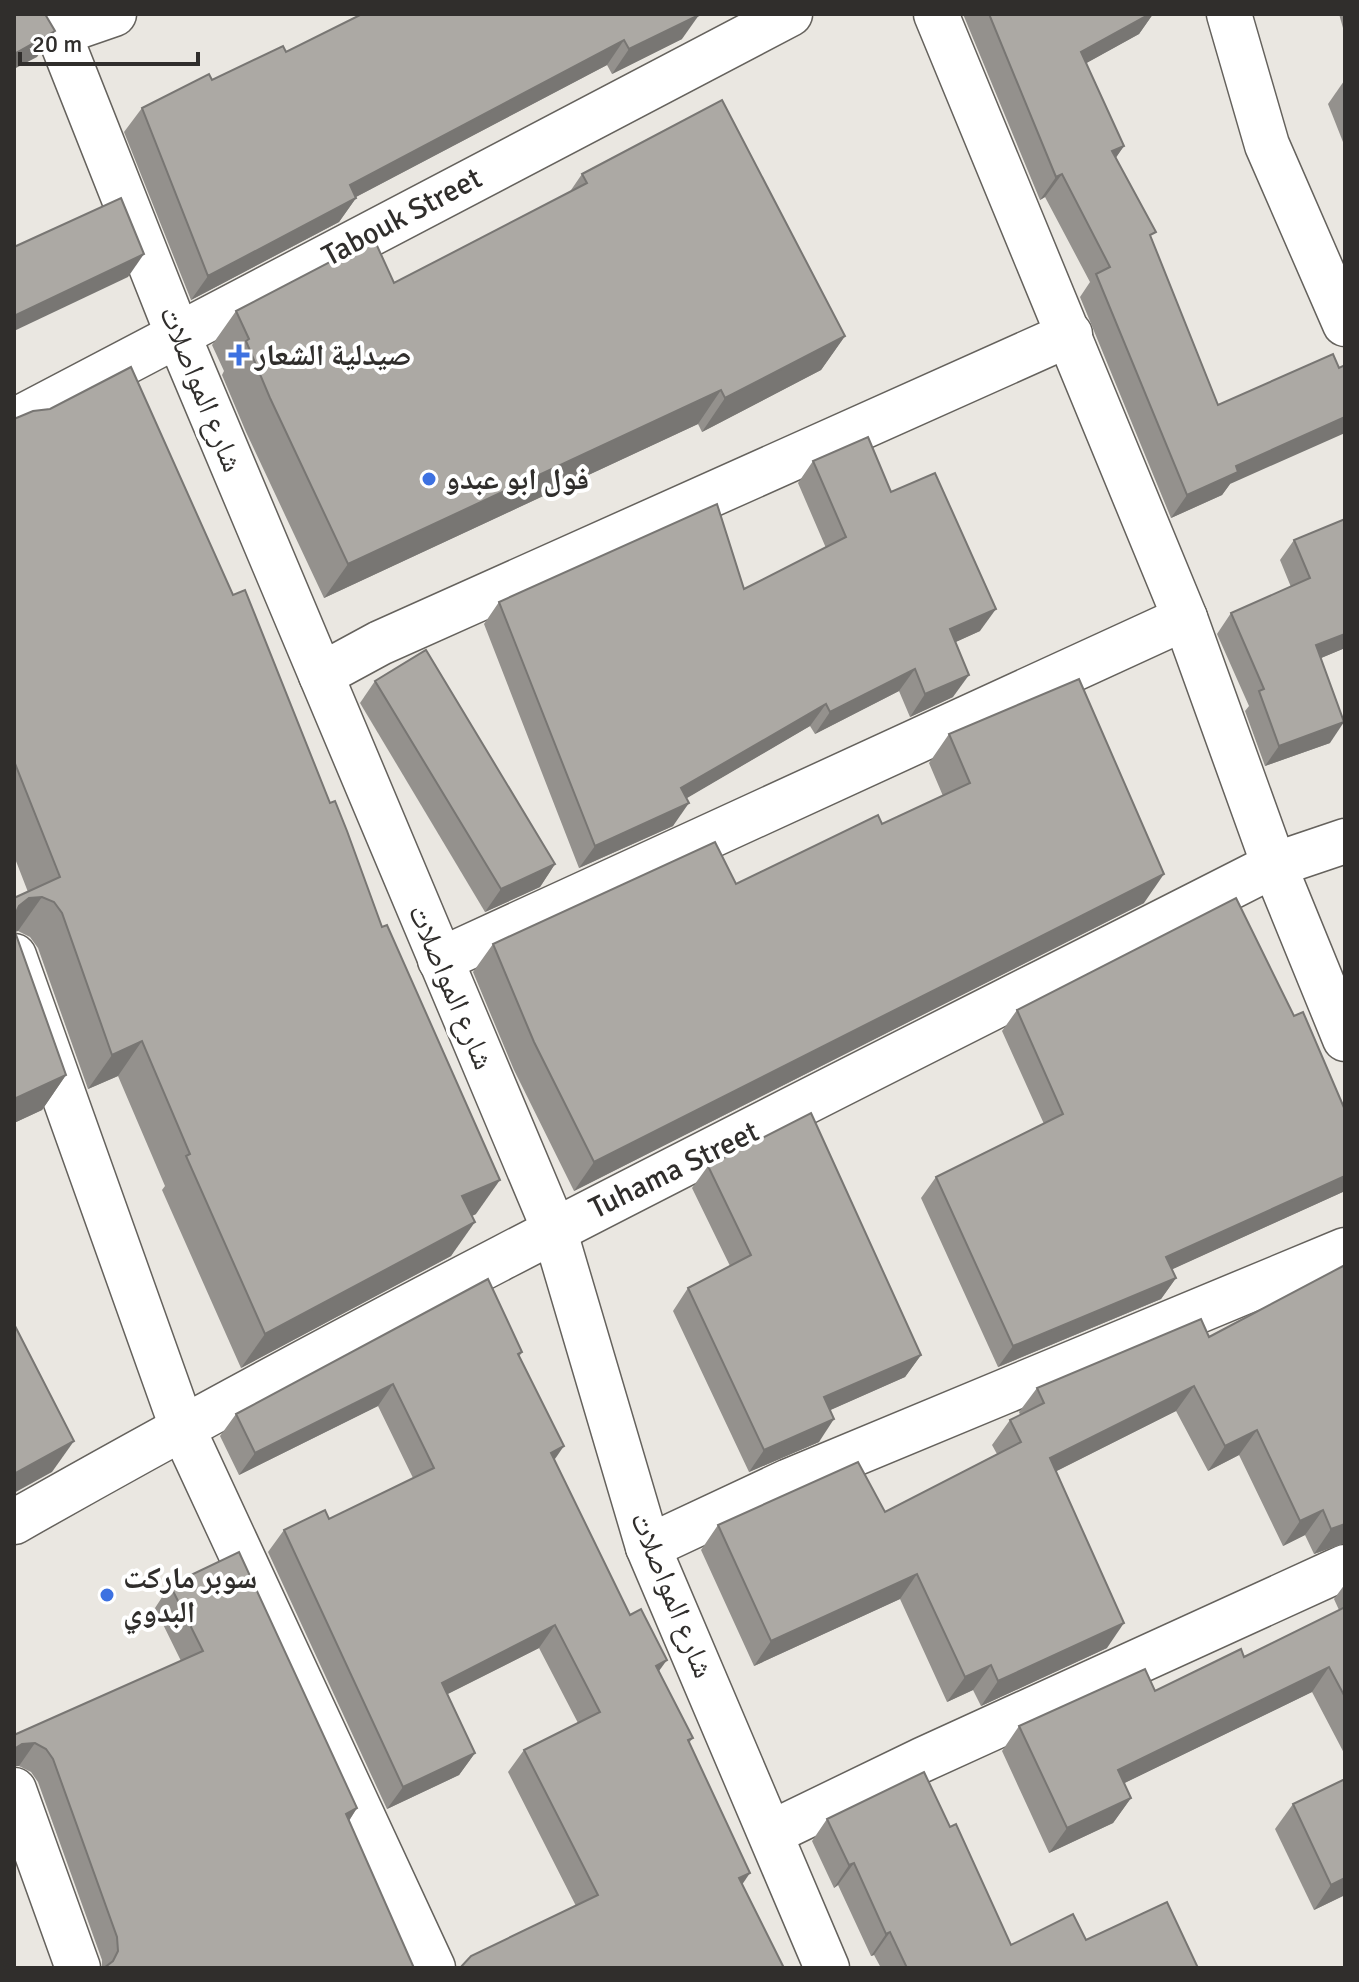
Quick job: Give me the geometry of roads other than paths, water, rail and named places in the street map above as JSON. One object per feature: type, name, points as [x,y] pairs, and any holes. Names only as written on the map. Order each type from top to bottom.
[{"type":"street","points":[[55,23],[114,14]]},
{"type":"street","name":"Tabouk Street","points":[[14,421],[790,14]]},
{"type":"street","points":[[936,14],[1185,618],[1274,865],[1345,1039]]},
{"type":"street","points":[[1229,14],[1267,145],[1345,324]]},
{"type":"street","name":"شارع المواصلات","points":[[55,23],[178,335],[554,1229],[648,1547],[827,1968]]},
{"type":"street","points":[[321,675],[380,643],[1070,334]]},
{"type":"street","points":[[440,960],[1185,618]]},
{"type":"street","name":"Tuhama Street","points":[[14,1522],[182,1427],[554,1229],[668,1175],[1274,865],[1345,841]]},
{"type":"street","points":[[14,956],[182,1427],[433,1968]]},
{"type":"street","points":[[648,1547],[789,1481],[1345,1250]]},
{"type":"street","points":[[771,1833],[922,1760],[1345,1567]]},
{"type":"street","points":[[14,1790],[78,1968]]},
{"type":"place","name":"صيدلية الشعار","points":[[239,355]]},
{"type":"place","name":"فول ابو عبدو","points":[[429,479]]},
{"type":"place","name":"سوبر ماركت البدوي","points":[[107,1595]]}]
